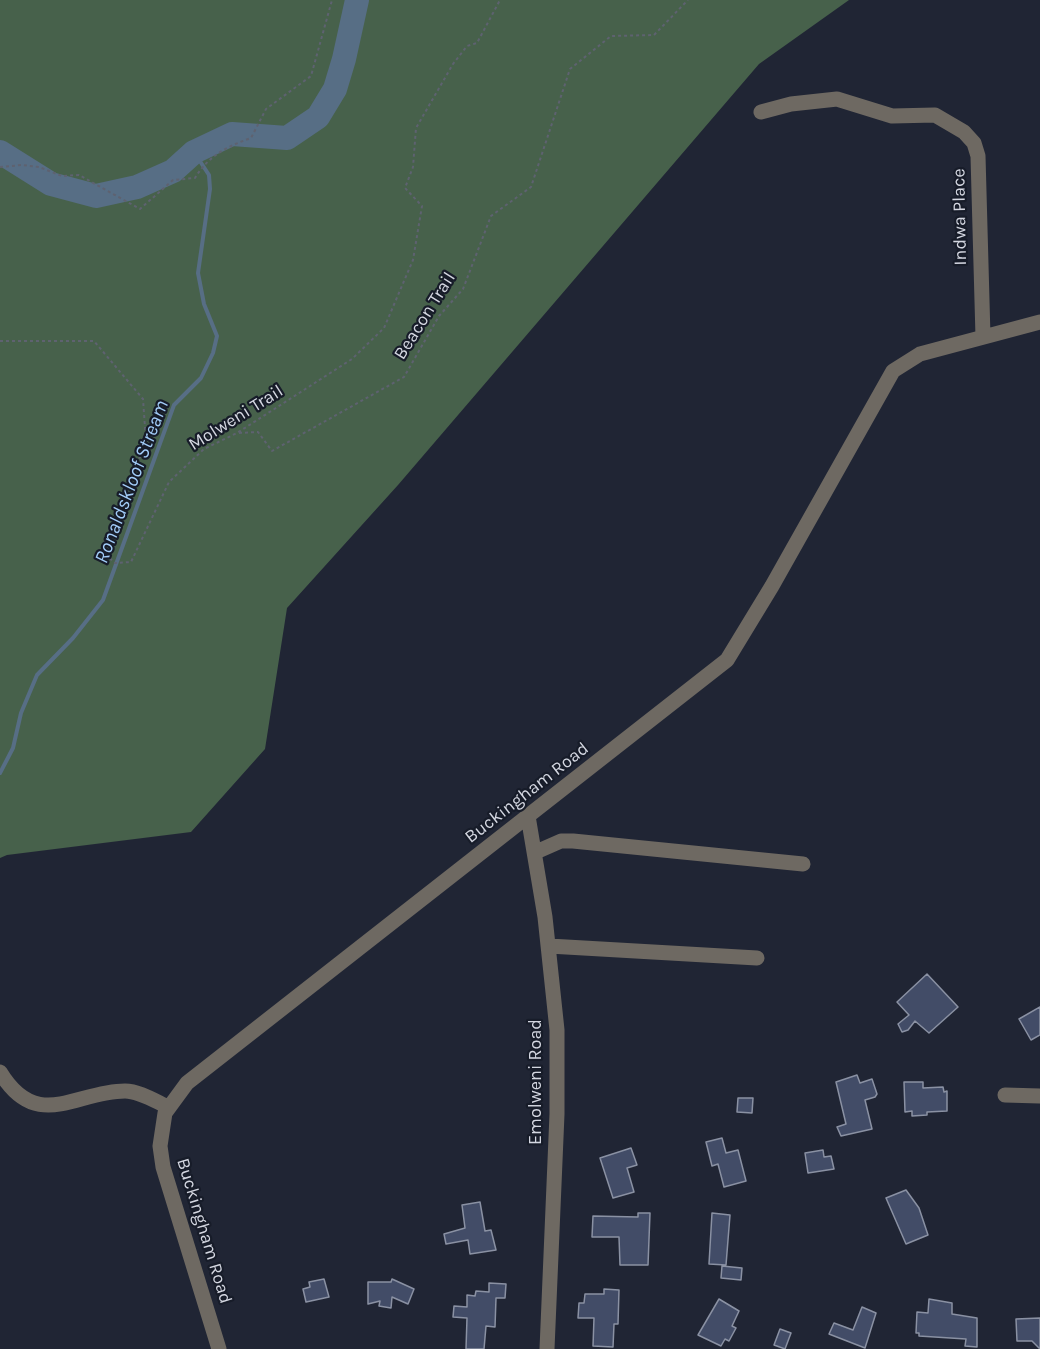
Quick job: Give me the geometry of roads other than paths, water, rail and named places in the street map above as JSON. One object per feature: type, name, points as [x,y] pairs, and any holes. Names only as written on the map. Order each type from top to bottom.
[{"type":"street","name":"Indwa Place","points":[[761,112],[791,104],[837,99],[892,116],[934,115],[964,132],[974,143],[978,156],[983,337]]},
{"type":"street","name":"Buckingham Road","points":[[219,1349],[163,1167],[161,1126],[168,1107],[187,1083],[726,660],[772,586],[893,371],[920,354],[1040,322]]},
{"type":"street","name":"Emolweni Road","points":[[528,816],[536,852],[549,946],[557,1030],[557,1114],[547,1349]]},
{"type":"street","points":[[536,852],[561,842],[573,841],[803,864]]},
{"type":"street","points":[[549,946],[757,958]]},
{"type":"street","points":[[0,1072],[17,1092],[46,1105],[59,1106],[128,1091],[168,1107]]},
{"type":"street","points":[[1005,1095],[1040,1096]]},
{"type":"waterway","points":[[0,152],[51,184],[96,196],[137,187],[173,171],[194,152],[232,134],[287,138],[318,117],[335,89],[357,0]]},
{"type":"waterway","name":"Ronaldskloof Stream","points":[[0,773],[13,748],[21,713],[37,675],[73,638],[103,600],[174,405],[201,378],[213,353],[217,336],[204,304],[198,273],[210,189],[209,175],[194,152]]}]
